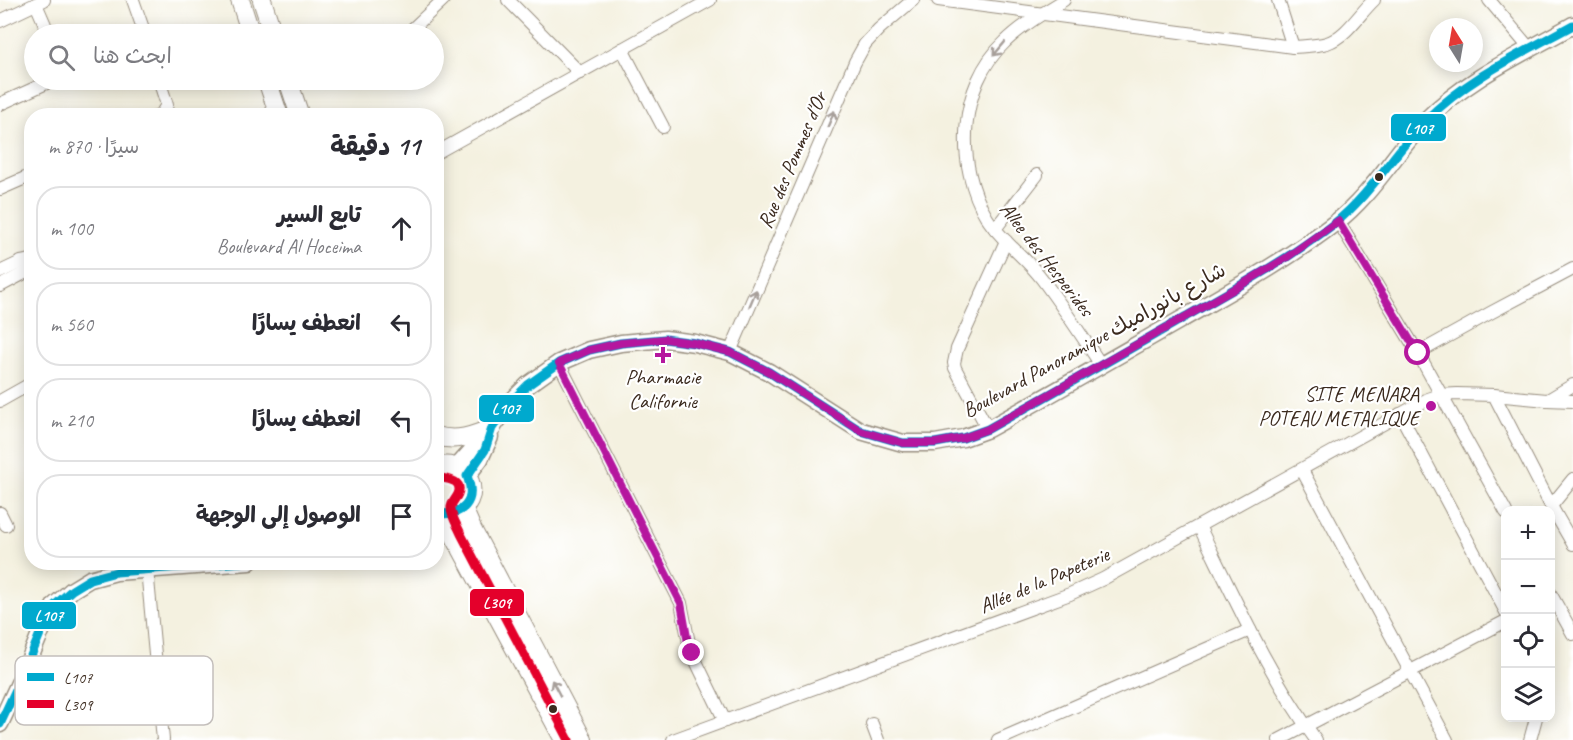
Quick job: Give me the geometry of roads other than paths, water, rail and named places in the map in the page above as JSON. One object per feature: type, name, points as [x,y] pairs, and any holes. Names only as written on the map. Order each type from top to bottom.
[{"type":"main road","points":[[240,0],[248,24]]},
{"type":"main road","points":[[262,0],[270,24]]},
{"type":"main road","name":"Boulevard Panoramique شارع بانوراميك","points":[[448,466],[480,459],[492,428],[511,402],[528,385],[559,363],[589,350],[621,343],[665,339],[730,352],[769,372],[861,431],[903,443],[935,443],[963,438],[988,429],[1286,258],[1338,221],[1368,191],[1426,120],[1461,90],[1573,25]]},
{"type":"main road","points":[[270,90],[276,108]]},
{"type":"main road","points":[[291,90],[297,108]]},
{"type":"main road","points":[[444,437],[466,438],[492,428]]},
{"type":"main road","points":[[444,514],[452,514],[463,508],[471,494],[471,485],[448,466]]},
{"type":"main road","points":[[463,508],[583,740]]},
{"type":"main road","points":[[444,521],[564,740]]},
{"type":"main road","points":[[30,656],[55,605],[72,590],[90,579],[116,572],[137,570]]},
{"type":"main road","points":[[0,724],[15,691]]},
{"type":"street","points":[[133,0],[141,24]]},
{"type":"street","points":[[418,24],[443,0]]},
{"type":"street","points":[[508,0],[580,73]]},
{"type":"street","points":[[444,149],[710,0]]},
{"type":"street","name":"Rue des Pommes d'Or","points":[[730,352],[855,62],[865,44],[879,29],[913,0]]},
{"type":"street","points":[[938,0],[1293,46],[1314,46],[1343,34],[1374,0]]},
{"type":"street","name":"Allee des Hesperides","points":[[1064,0],[1023,26],[1003,43],[984,67],[973,92],[966,127],[966,160],[986,217],[1006,241],[1024,257],[1059,301],[1101,365]]},
{"type":"street","points":[[1278,0],[1293,46]]},
{"type":"street","points":[[1489,0],[1530,49]]},
{"type":"street","points":[[0,21],[40,2],[46,24]]},
{"type":"street","points":[[622,49],[663,127]]},
{"type":"street","points":[[0,104],[31,90]]},
{"type":"street","points":[[162,90],[166,100],[165,108]]},
{"type":"street","points":[[995,229],[1037,175]]},
{"type":"street","points":[[0,189],[24,178]]},
{"type":"street","points":[[1338,221],[1418,353],[1503,506]]},
{"type":"street","points":[[988,429],[958,375],[954,363],[957,349],[1006,241]]},
{"type":"street","points":[[0,272],[24,261]]},
{"type":"street","points":[[1418,353],[1573,269]]},
{"type":"street","points":[[0,286],[24,273]]},
{"type":"street","points":[[559,363],[681,603],[688,643],[725,721]]},
{"type":"street","points":[[1547,400],[1573,385]]},
{"type":"street","points":[[0,401],[24,388]]},
{"type":"street","points":[[1440,395],[1494,395],[1573,401]]},
{"type":"street","name":"Allée de la Papeterie","points":[[673,740],[1070,594],[1103,579],[1400,414],[1440,395]]},
{"type":"street","points":[[1494,395],[1551,506],[1573,478]]},
{"type":"street","points":[[1400,414],[1501,603]]},
{"type":"street","points":[[1302,470],[1447,740]]},
{"type":"street","points":[[0,513],[6,525]]},
{"type":"street","points":[[1555,513],[1573,544]]},
{"type":"street","points":[[1199,526],[1269,667],[1316,740]]},
{"type":"street","points":[[147,570],[155,656]]},
{"type":"street","points":[[1555,600],[1573,634]]},
{"type":"street","points":[[1279,740],[1501,624]]},
{"type":"street","points":[[998,740],[1250,630]]},
{"type":"street","points":[[1530,740],[1535,722]]},
{"type":"street","points":[[872,724],[878,740]]},
{"type":"street","points":[[162,725],[163,740]]},
{"type":"place","name":"Pharmacie Californie","points":[[663,355]]},
{"type":"place","name":"SITE MENARA POTEAU METALIQUE","points":[[1431,406]]}]
